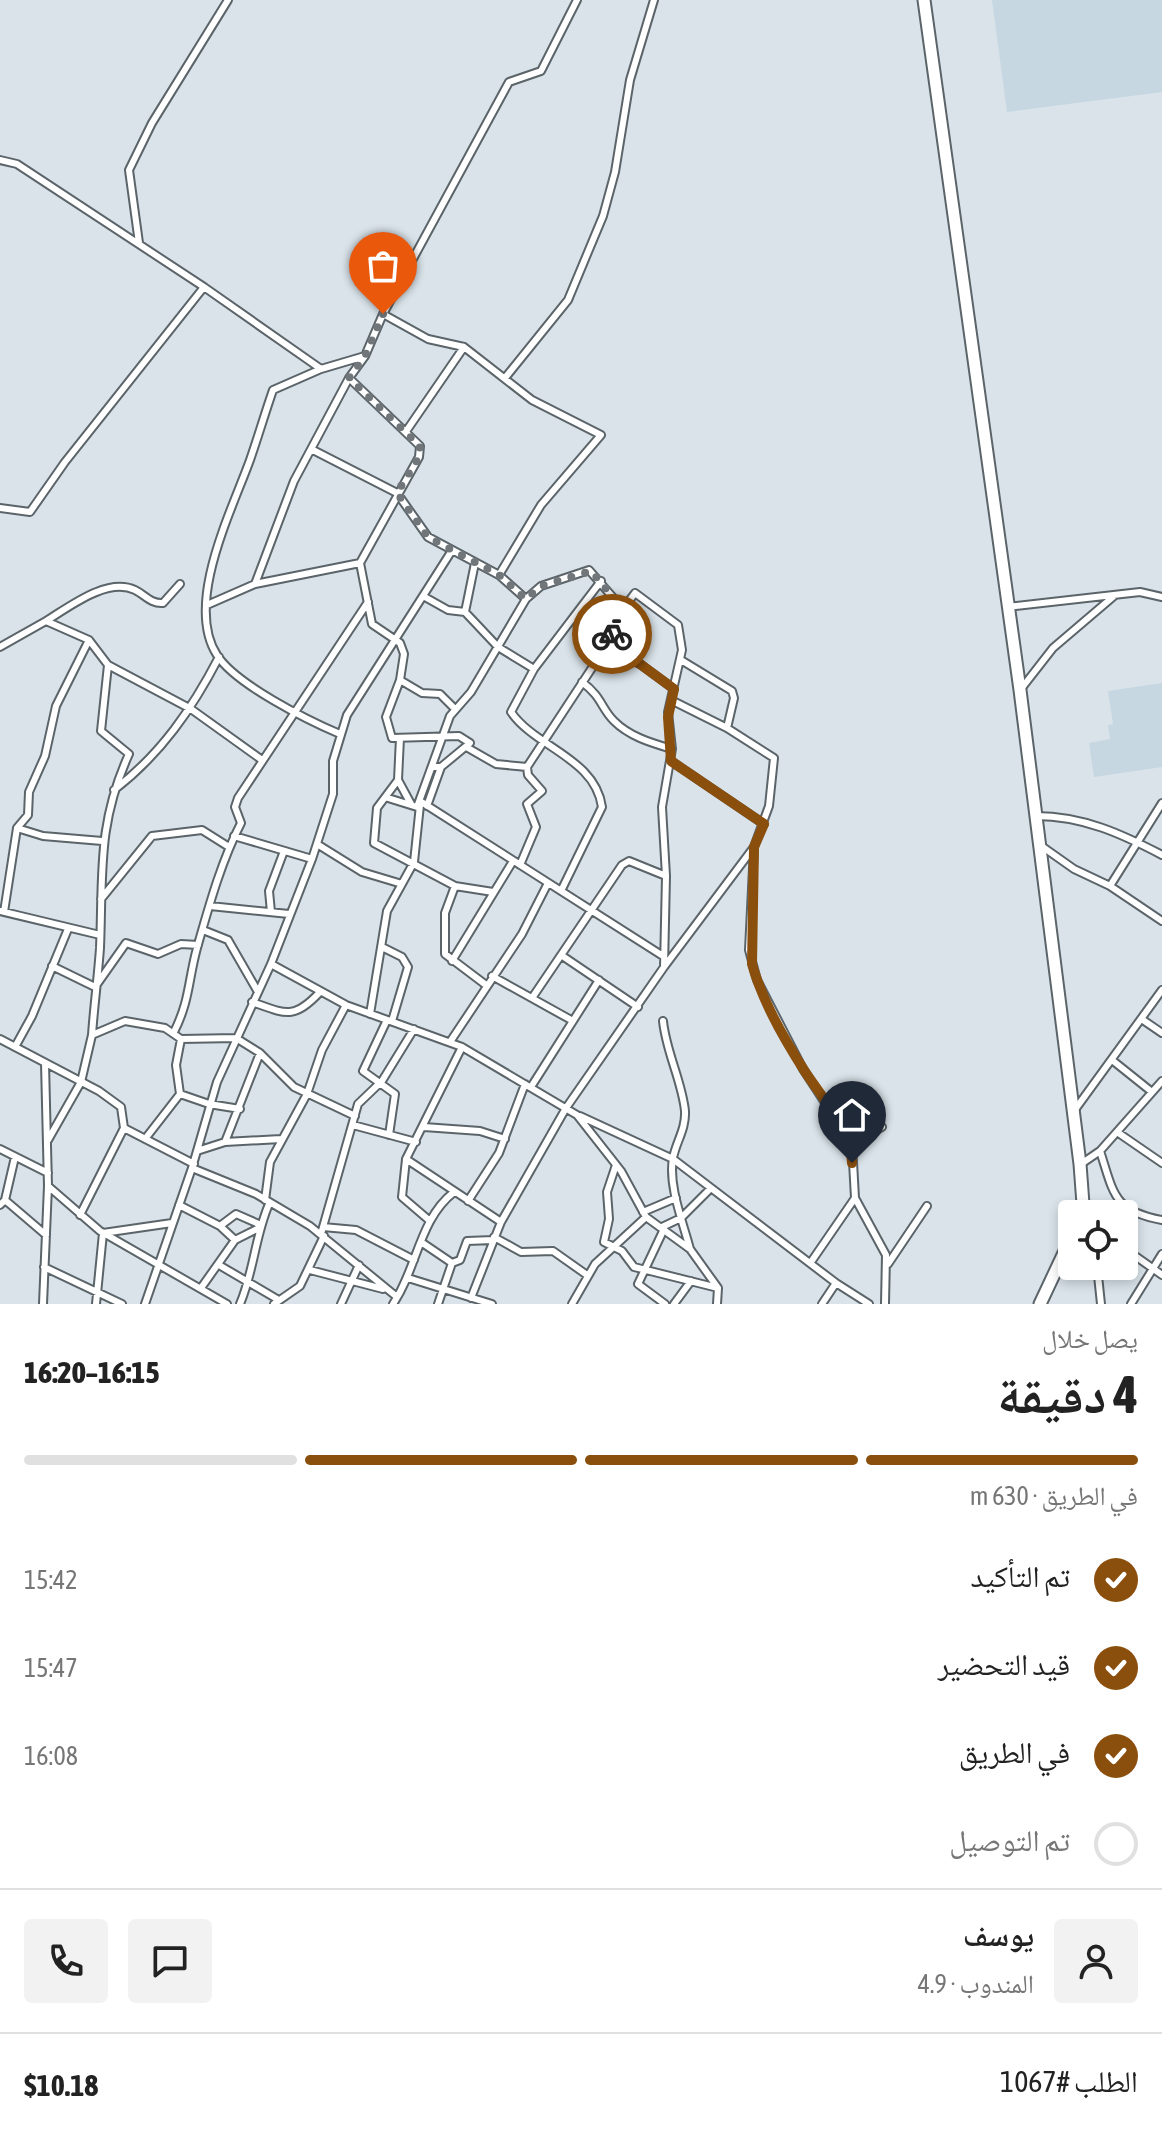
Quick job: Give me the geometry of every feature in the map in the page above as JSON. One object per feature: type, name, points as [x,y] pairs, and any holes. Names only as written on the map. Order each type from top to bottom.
[{"type":"highway","points":[[924,0],[1020,690],[1074,1111],[1082,1200]]},
{"type":"highway","points":[[1040,1304],[1058,1266]]},
{"type":"street","points":[[139,243],[129,170],[152,123],[228,0]]},
{"type":"street","points":[[255,584],[282,509],[509,82],[541,71],[577,0]]},
{"type":"street","points":[[505,378],[568,300],[603,216],[615,172],[630,80],[654,0]]},
{"type":"street","points":[[0,160],[17,164],[139,243],[321,369]]},
{"type":"street","points":[[0,508],[30,512],[65,462],[204,287]]},
{"type":"street","points":[[383,314],[428,339],[464,347],[532,400],[601,435],[541,505],[499,575]]},
{"type":"street","points":[[407,430],[464,347]]},
{"type":"street","points":[[340,734],[293,714],[219,657],[210,639],[207,605],[216,549],[273,390],[321,369],[365,356]]},
{"type":"street","points":[[349,378],[407,430],[420,446],[420,452],[360,563],[375,628],[396,641],[404,654],[400,680],[386,717],[392,738],[459,736],[468,740],[468,748]]},
{"type":"street","points":[[313,450],[397,493],[423,532],[451,552],[499,575],[526,599]]},
{"type":"street","points":[[145,1304],[193,1166],[209,1104],[271,964],[312,859],[333,794],[333,761],[340,734],[357,697],[451,552]]},
{"type":"street","points":[[207,605],[255,584],[360,563]]},
{"type":"street","points":[[465,612],[475,563]]},
{"type":"street","points":[[370,1014],[387,911],[414,862],[419,804],[437,767],[441,735],[455,709],[471,692],[526,599],[541,586],[585,570],[591,571],[623,609]]},
{"type":"street","points":[[561,891],[602,807],[597,789],[570,758],[511,712],[534,669],[601,581]]},
{"type":"street","points":[[0,647],[114,586],[133,589],[156,604],[163,603],[180,584]]},
{"type":"street","points":[[1007,607],[1140,592],[1162,597]]},
{"type":"street","points":[[452,961],[536,827],[527,804],[542,791],[528,775],[527,767],[606,647],[623,609],[635,593],[680,629],[681,660],[668,723],[671,761],[662,807],[666,876],[664,967]]},
{"type":"street","points":[[423,596],[448,610],[465,612],[498,647],[534,669]]},
{"type":"street","points":[[1020,690],[1053,648],[1114,596]]},
{"type":"street","points":[[174,1032],[187,1006],[198,945],[229,847],[241,820],[235,807],[238,798],[368,602]]},
{"type":"street","points":[[46,621],[89,640],[108,665],[191,709],[262,760]]},
{"type":"street","points":[[89,640],[56,706],[51,737],[29,792],[28,815],[17,828],[2,911],[100,935]]},
{"type":"street","points":[[606,647],[640,664],[674,689]]},
{"type":"street","points":[[111,792],[141,770],[191,709],[219,657]]},
{"type":"street","points":[[681,660],[732,691],[734,698],[727,728]]},
{"type":"street","points":[[48,1140],[81,1082],[92,1035],[100,935],[102,841],[111,792],[129,754],[101,731],[108,665]]},
{"type":"street","points":[[400,680],[422,693],[440,694],[455,709]]},
{"type":"street","points":[[582,682],[602,700],[618,724],[639,738],[672,749]]},
{"type":"street","points":[[475,1300],[501,1222],[566,1108],[664,967],[754,847],[764,824],[774,758],[727,728],[671,700]]},
{"type":"street","points":[[400,738],[398,780],[388,798],[379,803],[374,820],[374,843],[455,886],[493,892]]},
{"type":"street","points":[[468,748],[496,764],[527,767]]},
{"type":"street","points":[[437,767],[468,748]]},
{"type":"street","points":[[671,761],[764,824]]},
{"type":"street","points":[[398,780],[419,804],[663,956]]},
{"type":"street","points":[[388,798],[419,804]]},
{"type":"street","points":[[1110,886],[1162,803]]},
{"type":"street","points":[[1036,816],[1062,816],[1102,826],[1162,855]]},
{"type":"street","points":[[17,828],[43,836],[102,841]]},
{"type":"street","points":[[101,899],[152,836],[202,830],[229,847]]},
{"type":"street","points":[[234,836],[312,859]]},
{"type":"street","points":[[317,844],[362,872],[402,884]]},
{"type":"street","points":[[1040,845],[1162,921]]},
{"type":"street","points":[[754,847],[749,950],[757,980],[803,1069],[852,1144],[855,1198],[888,1264]]},
{"type":"street","points":[[271,912],[269,891],[284,851]]},
{"type":"street","points":[[532,998],[626,862],[666,876]]},
{"type":"street","points":[[450,1042],[522,934],[548,883]]},
{"type":"street","points":[[455,886],[445,913],[445,954],[486,985]]},
{"type":"street","points":[[210,906],[289,914]]},
{"type":"street","points":[[15,1047],[68,929]]},
{"type":"street","points":[[203,930],[228,940],[258,992]]},
{"type":"street","points":[[95,987],[126,943],[158,954],[181,944],[198,945]]},
{"type":"street","points":[[382,947],[402,957],[408,967],[389,1020],[363,1068],[365,1073],[382,1081],[395,1094],[389,1135]]},
{"type":"street","points":[[561,955],[638,1007]]},
{"type":"street","points":[[271,964],[346,1005],[462,1047],[577,1115],[673,1159],[836,1283],[869,1304]]},
{"type":"street","points":[[52,966],[95,987]]},
{"type":"street","points":[[492,976],[573,1021]]},
{"type":"street","points":[[468,1201],[505,1139],[528,1085],[599,980]]},
{"type":"street","points":[[1074,1111],[1162,990]]},
{"type":"street","points":[[252,1002],[291,1013],[305,1009],[320,992]]},
{"type":"street","points":[[240,1304],[249,1283],[267,1202],[268,1167],[307,1094],[322,1050],[346,1005]]},
{"type":"street","points":[[1143,1020],[1162,1033]]},
{"type":"street","points":[[92,1035],[125,1021],[174,1032],[181,1039],[236,1038],[260,1053],[307,1094],[355,1116]]},
{"type":"street","points":[[663,1021],[665,1045],[685,1113],[682,1138],[673,1159],[676,1198],[690,1249]]},
{"type":"street","points":[[219,1265],[275,1302],[300,1286],[310,1270],[323,1232],[361,1098],[382,1081],[414,1029]]},
{"type":"street","points":[[0,1039],[117,1103],[124,1128],[80,1215]]},
{"type":"street","points":[[145,1139],[180,1094],[176,1065],[181,1039]]},
{"type":"street","points":[[430,1221],[402,1197],[406,1159],[462,1047]]},
{"type":"street","points":[[225,1142],[260,1053]]},
{"type":"street","points":[[1112,1060],[1162,1094]]},
{"type":"street","points":[[43,1304],[48,1186],[45,1063]]},
{"type":"street","points":[[1080,1164],[1100,1151],[1162,1081]]},
{"type":"street","points":[[180,1094],[209,1104],[240,1109]]},
{"type":"street","points":[[577,1115],[616,1165],[644,1214],[690,1249],[718,1288],[717,1304]]},
{"type":"street","points":[[353,1125],[416,1142]]},
{"type":"street","points":[[424,1127],[480,1131],[505,1139]]},
{"type":"street","points":[[852,1144],[882,1127]]},
{"type":"street","points":[[124,1128],[323,1232],[395,1301],[408,1278],[430,1221],[451,1190]]},
{"type":"street","points":[[1117,1132],[1162,1163]]},
{"type":"street","points":[[197,1151],[225,1142],[281,1139]]},
{"type":"street","points":[[0,1149],[48,1173]]},
{"type":"street","points":[[1100,1151],[1113,1192],[1124,1208],[1162,1220]]},
{"type":"street","points":[[15,1157],[2,1203],[46,1235]]},
{"type":"street","points":[[406,1159],[501,1222]]},
{"type":"street","points":[[616,1165],[608,1188],[609,1219],[604,1240],[624,1254],[631,1265],[718,1288]]},
{"type":"street","points":[[48,1186],[103,1233],[158,1261],[227,1304]]},
{"type":"street","points":[[665,1304],[638,1284],[663,1228],[681,1218],[710,1189]]},
{"type":"street","points":[[572,1304],[587,1275],[644,1214],[676,1198]]},
{"type":"street","points":[[811,1262],[855,1198]]},
{"type":"street","points":[[179,1205],[220,1226],[235,1240]]},
{"type":"street","points":[[885,1304],[888,1264],[927,1206]]},
{"type":"street","points":[[220,1226],[236,1214],[260,1226]]},
{"type":"street","points":[[103,1233],[172,1223]]},
{"type":"street","points":[[201,1288],[235,1240],[260,1226]]},
{"type":"street","points":[[323,1232],[356,1230],[414,1260]]},
{"type":"street","points":[[96,1304],[103,1233]]},
{"type":"street","points":[[438,1304],[452,1263],[460,1260],[470,1239],[493,1241],[521,1252],[553,1251],[587,1275]]},
{"type":"street","points":[[421,1242],[452,1263]]},
{"type":"street","points":[[1131,1304],[1162,1254]]},
{"type":"street","points":[[1138,1258],[1162,1275]]},
{"type":"street","points":[[341,1304],[359,1265]]},
{"type":"street","points":[[44,1267],[122,1304]]},
{"type":"street","points":[[310,1270],[350,1284],[386,1290]]},
{"type":"street","points":[[408,1278],[492,1304]]},
{"type":"street","points":[[1099,1280],[1101,1301],[1110,1304]]},
{"type":"street","points":[[674,1304],[691,1281]]},
{"type":"street","points":[[822,1304],[836,1283]]},
{"type":"shaded area","points":[[992,0],[1162,0],[1162,92],[1007,112]]},
{"type":"shaded area","points":[[1162,683],[1162,767],[1094,777],[1089,743],[1110,739],[1108,725],[1113,724],[1108,691]]},
{"type":"way so far","points":[[383,314],[365,356],[349,378],[420,446],[419,457],[397,493],[412,518],[428,537],[499,575],[526,599],[541,586],[585,570],[591,571],[623,609],[612,634]]},
{"type":"route","points":[[612,634],[606,647],[640,664],[674,689],[668,712],[671,761],[764,824],[754,847],[749,950],[752,964],[757,980],[803,1069],[852,1144],[852,1163]]}]
